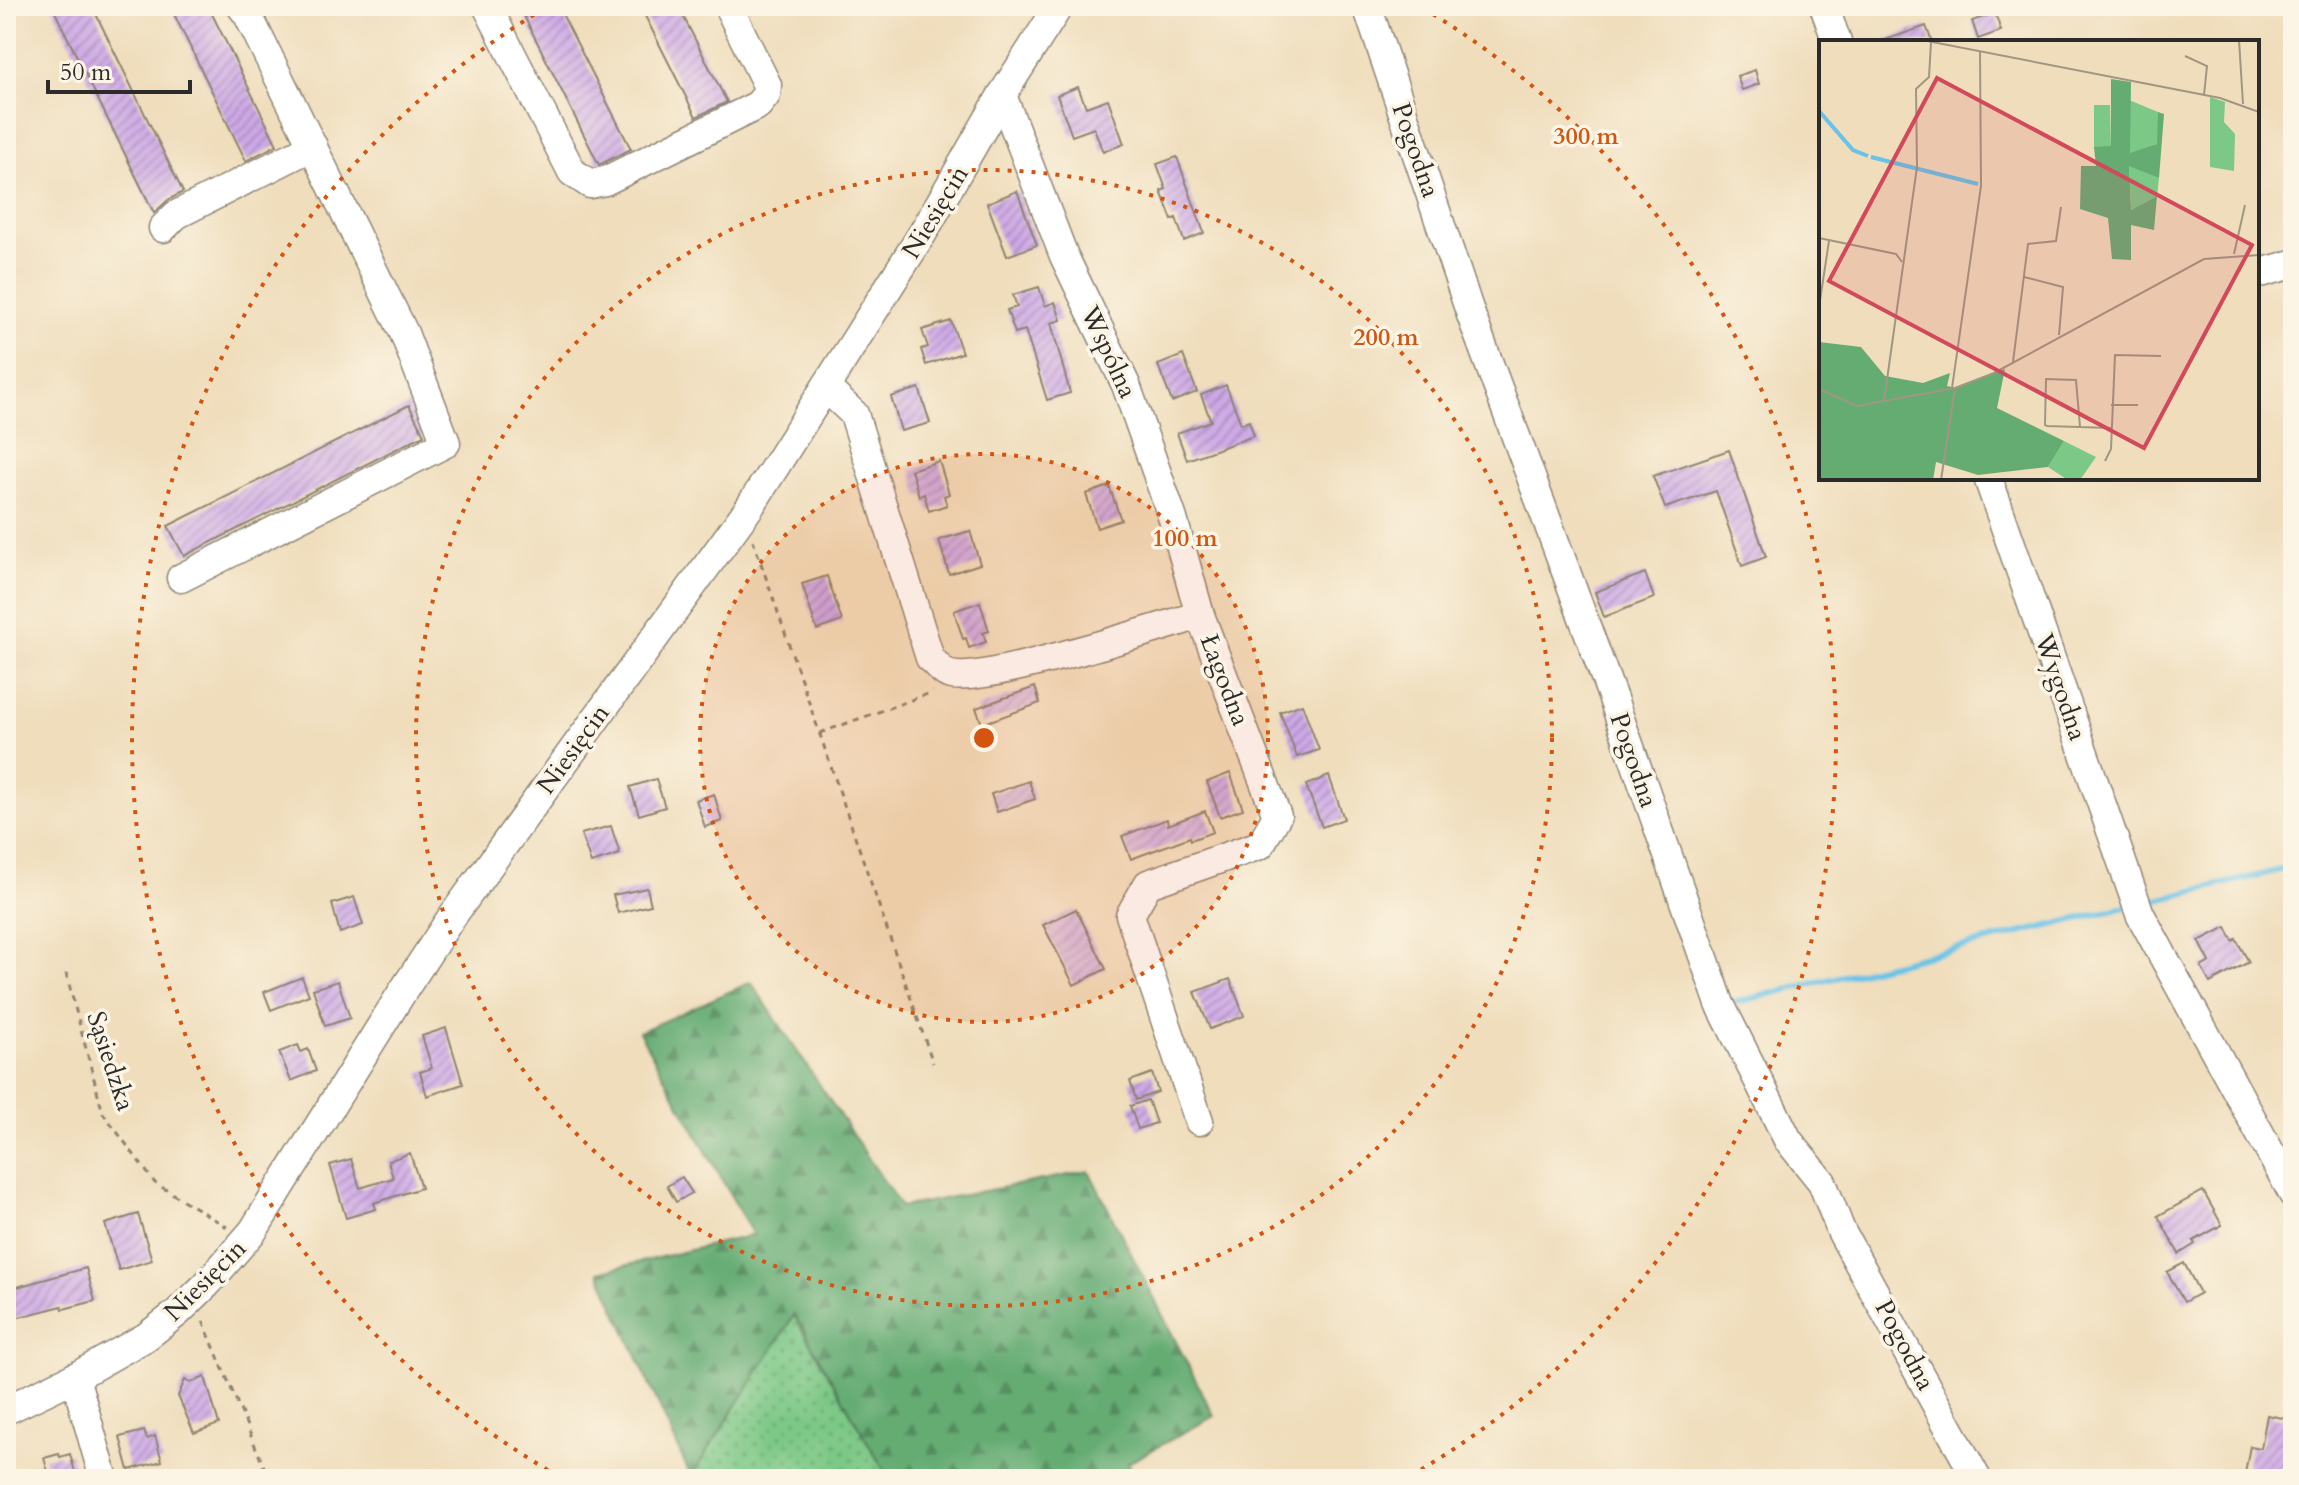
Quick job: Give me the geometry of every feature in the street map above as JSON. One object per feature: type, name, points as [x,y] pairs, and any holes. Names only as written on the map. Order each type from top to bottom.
[{"type":"street","points":[[487,6],[572,172],[590,184],[605,181],[758,105],[766,95],[767,85],[728,6]]},
{"type":"street","name":"Niesięcin","points":[[6,1410],[75,1377],[146,1337],[188,1303],[231,1260],[246,1240],[451,918],[740,521],[826,388],[1059,6]]},
{"type":"street","name":"Pogodna","points":[[1367,6],[1471,315],[1612,696],[1720,1004],[1788,1140],[1822,1182],[1841,1231],[1977,1479]]},
{"type":"street","points":[[1824,6],[1836,40]]},
{"type":"street","points":[[181,578],[446,443],[404,333],[313,146],[252,9]]},
{"type":"street","name":"Wspólna","points":[[1002,95],[1064,256],[1126,385],[1173,519],[1200,615]]},
{"type":"street","points":[[163,228],[176,215],[313,146]]},
{"type":"street","points":[[2259,273],[2293,264]]},
{"type":"street","points":[[826,388],[854,414],[930,658],[947,674]]},
{"type":"street","name":"Wygodna","points":[[1989,480],[2137,905],[2293,1194]]},
{"type":"street","name":"Łagodna","points":[[947,674],[973,676],[1200,615],[1277,816],[1260,845],[1148,884],[1130,915],[1199,1121]]},
{"type":"street","points":[[75,1377],[104,1479]]},
{"type":"path","points":[[740,521],[752,536],[933,1063]]},
{"type":"path","points":[[820,733],[932,693],[947,674]]},
{"type":"path","name":"Sąsiedzka","points":[[66,973],[103,1113],[155,1183],[246,1240]]},
{"type":"path","points":[[188,1303],[206,1326],[269,1479]]},
{"type":"green space","points":[[751,982],[901,1207],[1089,1171],[1214,1416],[1128,1463],[1137,1479],[889,1479],[794,1315],[691,1477],[599,1272],[753,1235],[639,1032]]},
{"type":"green space","points":[[794,1315],[889,1479],[691,1479],[691,1477]]},
{"type":"building","points":[[52,6],[92,6],[183,192],[154,213]]},
{"type":"building","points":[[170,6],[208,6],[277,145],[246,161]]},
{"type":"building","points":[[519,6],[558,6],[631,149],[599,165]]},
{"type":"building","points":[[640,6],[678,6],[727,102],[696,117]]},
{"type":"building","points":[[1995,13],[2001,31],[1978,39],[1972,21]]},
{"type":"building","points":[[1926,26],[1931,40],[1885,40]]},
{"type":"building","points":[[1755,70],[1759,84],[1742,90],[1737,76]]},
{"type":"building","points":[[1078,87],[1086,107],[1108,99],[1124,144],[1103,152],[1094,128],[1072,136],[1057,95]]},
{"type":"building","points":[[1177,157],[1204,233],[1184,241],[1161,191],[1166,189],[1157,164]]},
{"type":"building","points":[[1017,191],[1037,245],[1007,256],[987,203]]},
{"type":"building","points":[[1039,287],[1045,306],[1055,302],[1061,320],[1051,323],[1070,393],[1047,400],[1025,330],[1015,333],[1007,310],[1017,307],[1013,295]]},
{"type":"building","points":[[951,321],[962,353],[926,365],[921,349],[928,347],[922,330]]},
{"type":"building","points":[[1183,355],[1197,392],[1172,402],[1158,365]]},
{"type":"building","points":[[1226,385],[1241,424],[1249,421],[1254,436],[1187,460],[1177,433],[1211,421],[1201,395]]},
{"type":"building","points":[[919,388],[930,423],[901,431],[891,397]]},
{"type":"building","points":[[409,405],[424,435],[184,556],[168,526]]},
{"type":"building","points":[[1729,450],[1766,557],[1742,566],[1716,491],[1665,508],[1653,476]]},
{"type":"building","points":[[939,461],[949,494],[944,496],[947,505],[929,511],[924,494],[919,496],[911,470]]},
{"type":"building","points":[[1109,486],[1121,520],[1097,528],[1086,494]]},
{"type":"building","points":[[970,531],[980,564],[949,574],[939,540]]},
{"type":"building","points":[[1645,573],[1654,598],[1604,617],[1595,592]]},
{"type":"building","points":[[827,576],[842,621],[817,630],[802,584]]},
{"type":"building","points":[[980,602],[989,631],[983,633],[986,642],[969,648],[954,611]]},
{"type":"building","points":[[1035,687],[1040,703],[982,724],[976,708]]},
{"type":"building","points":[[1302,704],[1319,750],[1297,757],[1280,712]]},
{"type":"building","points":[[1230,773],[1243,809],[1220,817],[1207,782]]},
{"type":"building","points":[[1329,776],[1344,819],[1322,827],[1306,785]]},
{"type":"building","points":[[656,779],[665,807],[639,815],[630,787]]},
{"type":"building","points":[[1029,781],[1035,799],[997,812],[991,794]]},
{"type":"building","points":[[714,794],[722,821],[705,827],[696,800]]},
{"type":"building","points":[[1205,811],[1213,832],[1191,840],[1190,837],[1131,859],[1122,836],[1167,819],[1168,825]]},
{"type":"building","points":[[611,826],[620,854],[591,863],[581,834]]},
{"type":"building","points":[[647,888],[651,905],[618,913],[613,895]]},
{"type":"building","points":[[354,897],[363,925],[340,933],[332,904]]},
{"type":"building","points":[[1076,909],[1106,969],[1074,985],[1043,925]]},
{"type":"building","points":[[2226,927],[2249,962],[2210,983],[2201,967],[2210,962],[2199,941]]},
{"type":"building","points":[[302,977],[309,995],[271,1010],[264,992]]},
{"type":"building","points":[[1230,979],[1244,1016],[1210,1029],[1195,992]]},
{"type":"building","points":[[338,981],[350,1018],[325,1026],[313,989]]},
{"type":"building","points":[[446,1028],[463,1084],[427,1096],[420,1072],[432,1068],[422,1036]]},
{"type":"building","points":[[298,1045],[301,1052],[308,1049],[316,1071],[291,1081],[279,1052]]},
{"type":"building","points":[[1152,1073],[1158,1092],[1136,1100],[1130,1081]]},
{"type":"building","points":[[1148,1100],[1156,1123],[1138,1129],[1130,1106]]},
{"type":"building","points":[[410,1153],[421,1188],[374,1203],[376,1209],[346,1218],[330,1165],[351,1159],[360,1188],[393,1178],[388,1161]]},
{"type":"building","points":[[682,1177],[692,1193],[676,1202],[667,1186]]},
{"type":"building","points":[[2203,1191],[2222,1225],[2193,1241],[2195,1244],[2179,1254],[2158,1216]]},
{"type":"building","points":[[138,1214],[152,1260],[119,1270],[105,1224]]},
{"type":"building","points":[[2184,1263],[2200,1293],[2184,1302],[2167,1272]]},
{"type":"building","points":[[86,1268],[95,1301],[8,1320],[6,1290]]},
{"type":"building","points":[[205,1377],[219,1424],[194,1433],[178,1396],[185,1380],[190,1383]]},
{"type":"building","points":[[2267,1415],[2293,1420],[2290,1453],[2293,1453],[2293,1479],[2244,1479],[2250,1446],[2261,1448]]},
{"type":"building","points":[[144,1431],[147,1439],[155,1436],[162,1461],[129,1470],[120,1437]]},
{"type":"building","points":[[59,1454],[60,1457],[70,1454],[77,1479],[50,1479],[44,1458]]},
{"type":"waterway","points":[[2145,903],[2293,867]]},
{"type":"waterway","points":[[1737,1002],[2130,906]]}]
